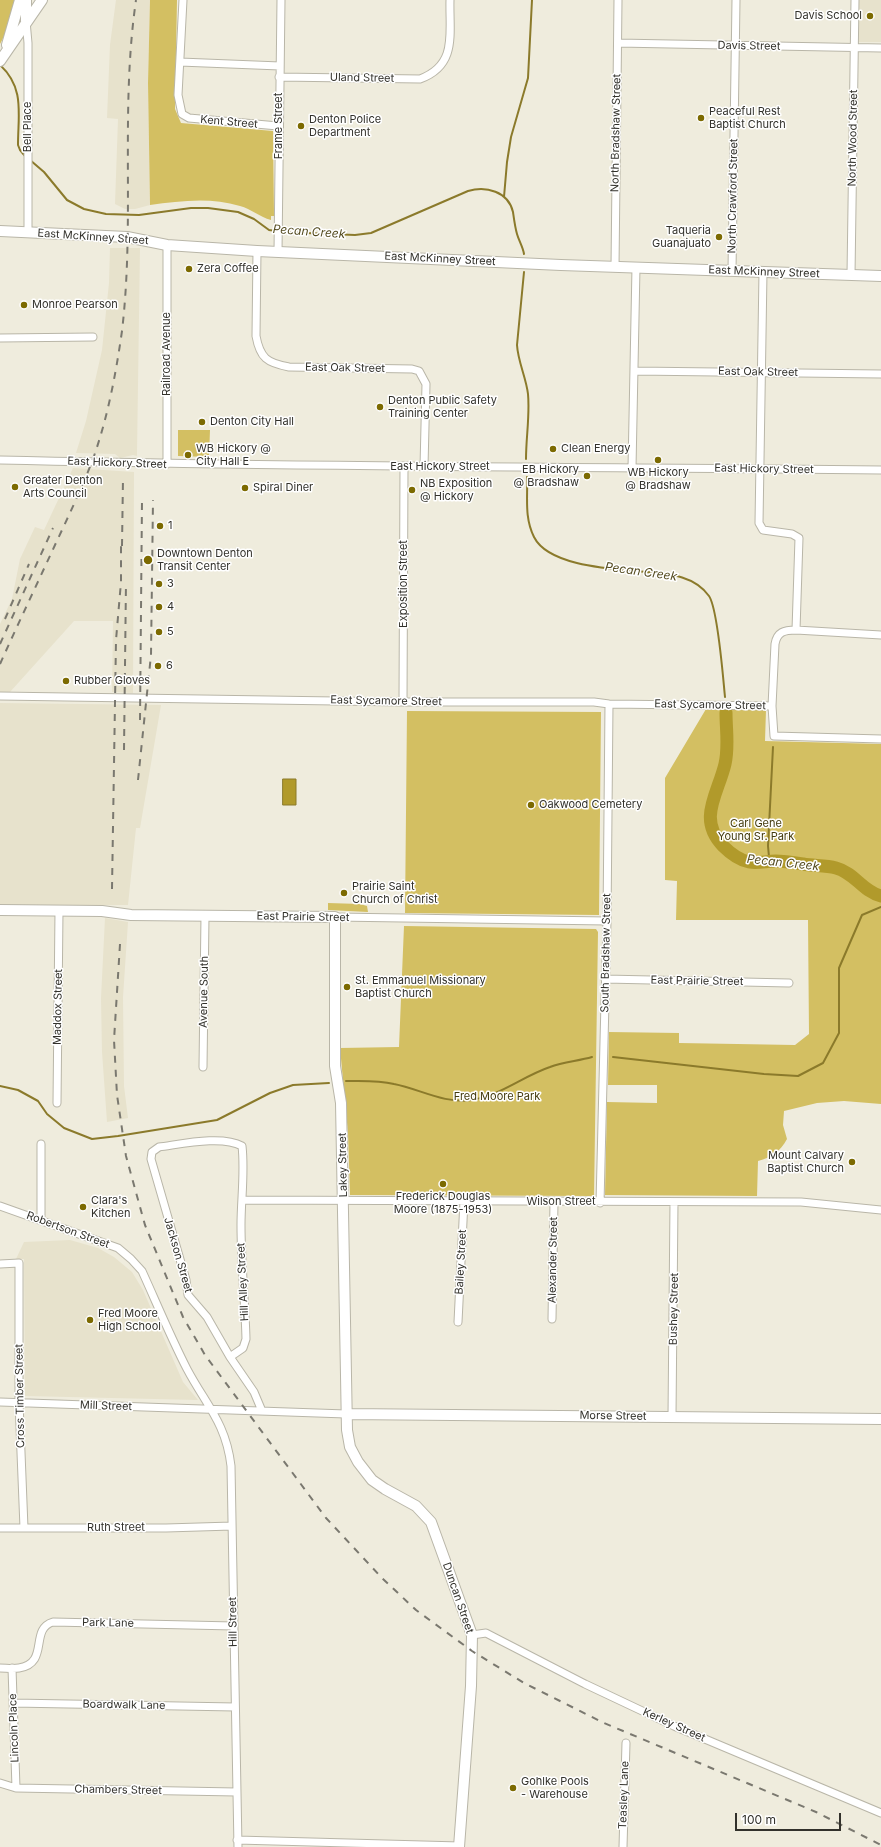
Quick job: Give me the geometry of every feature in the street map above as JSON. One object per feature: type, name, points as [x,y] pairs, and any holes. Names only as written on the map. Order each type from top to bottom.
[{"type":"street","points":[[2,59],[20,0]]},
{"type":"street","points":[[26,0],[26,21]]},
{"type":"street","points":[[2,59],[26,21],[42,0]]},
{"type":"street","points":[[183,0],[180,62],[280,66]]},
{"type":"street","name":"Frame Street","points":[[278,252],[278,126],[281,0]]},
{"type":"street","name":"Uland Street","points":[[279,78],[420,79],[435,72],[442,66],[448,56],[450,0]]},
{"type":"street","name":"North Bradshaw Street","points":[[615,267],[618,0]]},
{"type":"street","name":"North Crawford Street","points":[[732,271],[736,0]]},
{"type":"street","name":"North Wood Street","points":[[851,275],[855,0]]},
{"type":"street","name":"Bell Place","points":[[26,21],[28,43],[28,232]]},
{"type":"street","name":"Davis Street","points":[[618,43],[881,48]]},
{"type":"street","name":"Kent Street","points":[[180,62],[178,95],[182,114],[189,118],[278,126]]},
{"type":"street","name":"East McKinney Street","points":[[0,231],[127,237],[167,245],[257,251],[615,267],[881,276]]},
{"type":"street","name":"Railroad Avenue","points":[[167,245],[167,464]]},
{"type":"street","name":"East Oak Street","points":[[257,251],[256,336],[258,347],[263,357],[276,364],[289,366],[412,369],[419,371],[426,384],[424,467]]},
{"type":"street","points":[[632,468],[636,267]]},
{"type":"street","points":[[763,272],[759,523],[763,530],[792,534],[799,538],[796,630]]},
{"type":"street","points":[[0,338],[93,337]]},
{"type":"street","name":"East Oak Street","points":[[635,371],[881,374]]},
{"type":"street","name":"East Hickory Street","points":[[0,460],[404,467],[881,470]]},
{"type":"street","name":"Exposition Street","points":[[404,467],[404,702]]},
{"type":"street","points":[[881,635],[796,630],[780,632],[776,638],[772,706],[774,736],[881,739]]},
{"type":"street","name":"East Sycamore Street","points":[[0,696],[404,702],[594,702],[609,704],[772,706]]},
{"type":"street","name":"South Bradshaw Street","points":[[600,1202],[607,921],[609,704]]},
{"type":"street","name":"East Prairie Street","points":[[0,910],[102,912],[131,915],[607,921]]},
{"type":"street","name":"Maddox Street","points":[[57,1103],[59,911]]},
{"type":"street","name":"Avenue South","points":[[203,1067],[205,916]]},
{"type":"street","name":"Lakey Street","points":[[335,918],[335,1066],[341,1102],[344,1200],[346,1414]]},
{"type":"street","name":"East Prairie Street","points":[[605,979],[789,983]]},
{"type":"street","name":"Hill Alley Street","points":[[152,1152],[159,1147],[223,1141],[236,1142],[242,1146],[244,1159],[242,1200],[242,1269],[246,1339],[242,1348],[230,1357]]},
{"type":"street","points":[[41,1144],[41,1220]]},
{"type":"street","name":"Jackson Street","points":[[152,1152],[150,1159],[186,1280],[188,1295],[207,1317],[230,1357],[254,1392],[262,1411]]},
{"type":"street","name":"Wilson Street","points":[[242,1200],[801,1202],[881,1210]]},
{"type":"street","name":"Bailey Street","points":[[458,1322],[464,1201]]},
{"type":"street","name":"Alexander Street","points":[[552,1319],[554,1202]]},
{"type":"street","name":"Bushey Street","points":[[672,1416],[674,1202]]},
{"type":"street","name":"Robertson Street","points":[[0,1206],[118,1248],[131,1259],[142,1271],[187,1369],[211,1409]]},
{"type":"street","name":"Cross Timber Street","points":[[0,1264],[19,1263],[19,1402],[24,1528]]},
{"type":"street","name":"Mill Street","points":[[0,1402],[346,1414]]},
{"type":"street","name":"Hill Street","points":[[211,1409],[217,1418],[229,1450],[231,1466],[237,1843]]},
{"type":"street","name":"Morse Street","points":[[346,1414],[881,1419]]},
{"type":"street","name":"Duncan Street","points":[[346,1414],[350,1447],[372,1480],[416,1506],[431,1522],[472,1635],[471,1686],[460,1847]]},
{"type":"street","name":"Ruth Street","points":[[0,1528],[166,1528],[232,1526]]},
{"type":"street","name":"Park Lane","points":[[0,1668],[20,1668],[33,1660],[38,1654],[42,1630],[45,1626],[53,1622],[234,1626]]},
{"type":"street","name":"Kerley Street","points":[[472,1635],[486,1632],[585,1684],[667,1722],[881,1813]]},
{"type":"street","name":"Lincoln Place","points":[[12,1668],[16,1788]]},
{"type":"street","name":"Boardwalk Lane","points":[[13,1703],[235,1707]]},
{"type":"street","name":"Teasley Lane","points":[[622,1847],[626,1743]]},
{"type":"street","name":"Chambers Street","points":[[0,1783],[16,1788],[236,1792]]},
{"type":"street","points":[[237,1843],[460,1847]]},
{"type":"shaded area","points":[[116,0],[150,0],[148,83],[150,205],[135,209],[125,209],[115,204],[118,119],[107,118],[110,45]]},
{"type":"shaded area","name":"Davis School","points":[[859,0],[881,0],[881,42],[859,42]]},
{"type":"shaded area","points":[[110,248],[140,248],[137,456],[133,455],[120,458],[115,454],[76,453],[86,421],[102,350],[109,283]]},
{"type":"shaded area","points":[[73,468],[134,472],[133,693],[112,692],[113,621],[74,621],[10,692],[0,692],[0,624],[12,599],[20,559],[35,527],[44,530]]},
{"type":"shaded area","points":[[0,703],[161,705],[140,828],[136,828],[128,905],[0,905]]},
{"type":"shaded area","points":[[283,779],[296,779],[296,805],[283,805]]},
{"type":"shaded area","points":[[105,918],[128,922],[123,997],[124,1086],[128,1118],[107,1122],[102,1052],[101,998]]},
{"type":"shaded area","name":"Fred Moore High School","points":[[70,1240],[98,1248],[114,1257],[132,1272],[143,1290],[183,1382],[198,1400],[25,1396],[24,1259],[16,1259],[24,1242]]},
{"type":"green space","points":[[0,0],[17,0],[11,23],[0,44]]},
{"type":"green space","points":[[150,0],[177,0],[175,109],[181,123],[273,131],[274,216],[271,216],[271,220],[244,207],[218,201],[184,201],[150,205],[148,83]]},
{"type":"green space","points":[[178,430],[210,430],[209,457],[178,456]]},
{"type":"green space","name":"Carl Gene Young Sr. Park","points":[[706,709],[766,710],[765,741],[881,744],[881,1104],[844,1101],[817,1103],[784,1111],[783,1125],[787,1139],[775,1153],[758,1161],[757,1196],[605,1195],[607,1102],[657,1103],[657,1085],[608,1085],[609,1032],[679,1033],[679,1043],[795,1045],[809,1034],[808,920],[676,920],[677,881],[665,880],[665,778]]},
{"type":"green space","name":"Oakwood Cemetery","points":[[407,711],[601,712],[599,915],[405,913]]},
{"type":"green space","points":[[328,903],[360,904],[367,906],[368,912],[328,910]]},
{"type":"green space","name":"Fred Moore Park","points":[[404,926],[596,929],[598,932],[594,1196],[350,1195],[348,1133],[340,1048],[399,1047]]},
{"type":"waterway","points":[[504,197],[511,137],[528,78],[532,0]]},
{"type":"waterway","name":"Pecan Creek","points":[[0,65],[8,74],[17,92],[19,112],[18,145],[25,156]]},
{"type":"waterway","name":"Pecan Creek","points":[[30,160],[44,172],[67,200],[84,209],[106,214],[139,215],[191,208],[208,208],[238,212],[254,219],[269,230],[276,231]]},
{"type":"waterway","name":"Pecan Creek","points":[[281,232],[355,235],[371,233],[468,191],[482,189],[501,195],[510,205],[513,212],[517,234],[524,254]]},
{"type":"waterway","name":"Pecan Creek","points":[[524,272],[517,345],[528,394],[529,410],[526,459]]},
{"type":"waterway","name":"Pecan Creek","points":[[527,477],[527,507],[531,530],[534,537],[542,547],[553,555],[584,565],[601,568],[672,575],[688,580],[703,589],[709,596],[715,615],[720,644],[725,697]]},
{"type":"waterway","name":"Pecan Creek","points":[[726,713],[726,758],[722,775],[714,796],[710,816],[711,826],[715,836],[723,846],[735,856],[749,862],[756,863],[779,861],[828,866],[843,870],[874,894],[881,896]]},
{"type":"waterway","points":[[773,747],[768,846],[769,857],[773,861]]},
{"type":"waterway","points":[[613,1057],[764,1074],[798,1076],[823,1063],[839,1033],[839,968],[862,915],[881,907]]},
{"type":"waterway","points":[[346,1081],[388,1083],[404,1086],[442,1098],[461,1101],[482,1098],[550,1067],[592,1057]]},
{"type":"waterway","points":[[0,1086],[18,1090],[38,1101],[47,1114],[64,1128],[92,1139],[217,1120],[270,1093],[293,1085],[329,1083]]},
{"type":"railway","points":[[0,664],[71,512],[85,478],[99,441],[111,394],[122,331],[126,290],[129,83],[131,41],[136,0]]},
{"type":"railway","points":[[122,546],[123,478]]},
{"type":"railway","points":[[140,720],[142,500]]},
{"type":"railway","points":[[138,780],[151,655],[153,500]]},
{"type":"railway","points":[[0,644],[53,528]]},
{"type":"railway","points":[[112,889],[116,640],[121,582],[121,541]]},
{"type":"railway","points":[[5,619],[29,564]]},
{"type":"railway","points":[[124,750],[126,582]]},
{"type":"railway","points":[[120,944],[114,1040],[117,1095],[126,1156],[145,1225],[183,1317],[205,1355],[326,1518],[382,1578],[416,1610],[472,1651],[524,1683],[604,1723],[816,1812],[881,1845]]},
{"type":"place","name":"Davis School","points":[[870,16]]},
{"type":"place","name":"Peaceful Rest Baptist Church","points":[[701,118]]},
{"type":"place","name":"Denton Police Department","points":[[301,126]]},
{"type":"place","name":"Taqueria Guanajuato","points":[[719,237]]},
{"type":"place","name":"Zera Coffee","points":[[189,269]]},
{"type":"place","name":"Monroe Pearson","points":[[24,305]]},
{"type":"place","name":"Denton Public Safety Training Center","points":[[380,407]]},
{"type":"place","name":"Denton City Hall","points":[[202,422]]},
{"type":"place","name":"Clean Energy","points":[[553,449]]},
{"type":"place","name":"WB Hickory @ City Hall E","points":[[188,455]]},
{"type":"place","name":"WB Hickory @ Bradshaw","points":[[658,460]]},
{"type":"place","name":"EB Hickory @ Bradshaw","points":[[587,476]]},
{"type":"place","name":"Greater Denton Arts Council","points":[[15,487]]},
{"type":"place","name":"Spiral Diner","points":[[245,488]]},
{"type":"place","name":"NB Exposition @ Hickory","points":[[412,490]]},
{"type":"place","name":"1","points":[[160,526]]},
{"type":"place","name":"Downtown Denton Transit Center","points":[[148,560]]},
{"type":"place","name":"3","points":[[159,584]]},
{"type":"place","name":"4","points":[[159,607]]},
{"type":"place","name":"5","points":[[159,632]]},
{"type":"place","name":"6","points":[[158,666]]},
{"type":"place","name":"Rubber Gloves","points":[[66,681]]},
{"type":"place","name":"Oakwood Cemetery","points":[[531,805]]},
{"type":"place","name":"Prairie Saint Church of Christ","points":[[344,893]]},
{"type":"place","name":"St. Emmanuel Missionary Baptist Church","points":[[347,987]]},
{"type":"place","name":"Mount Calvary Baptist Church","points":[[852,1162]]},
{"type":"place","name":"Frederick Douglas Moore (1875-1953)","points":[[443,1184]]},
{"type":"place","name":"Clara's Kitchen","points":[[83,1207]]},
{"type":"place","name":"Fred Moore High School","points":[[90,1320]]},
{"type":"place","name":"Gohlke Pools - Warehouse","points":[[513,1788]]}]
